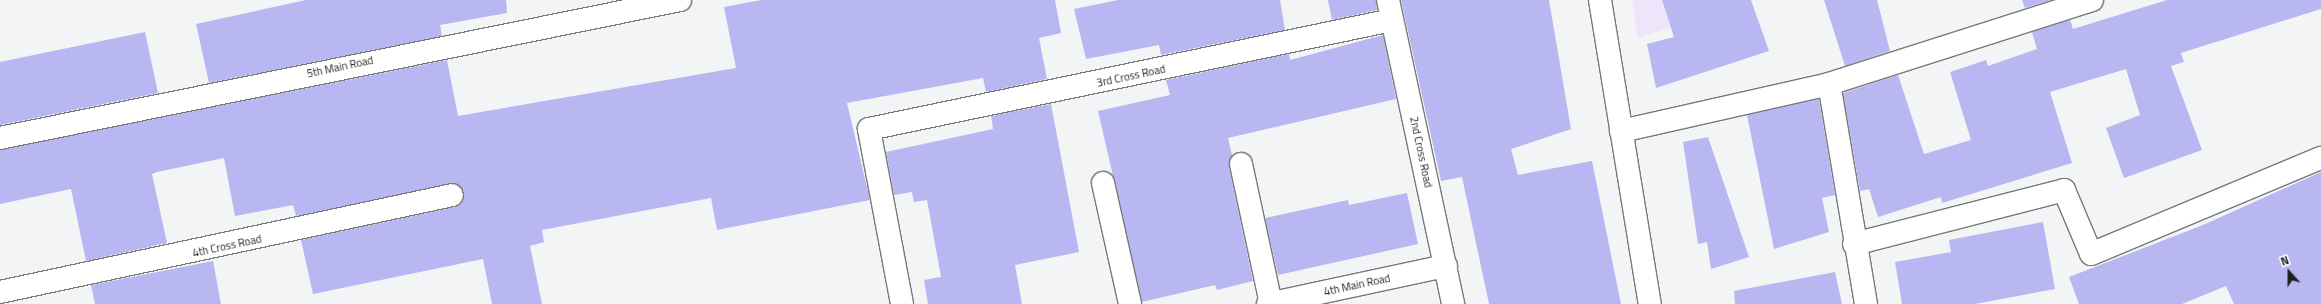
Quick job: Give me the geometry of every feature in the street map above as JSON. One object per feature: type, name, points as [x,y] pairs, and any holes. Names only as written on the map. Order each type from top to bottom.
[{"type":"street","name":"5th Main Road","points":[[0,138],[624,5],[680,0]]},
{"type":"street","points":[[1600,0],[1650,304]]},
{"type":"street","points":[[1621,131],[1829,84],[2092,0]]},
{"type":"street","name":"3rd Cross Road","points":[[902,304],[869,129],[1390,10]]},
{"type":"street","name":"2nd Cross Road","points":[[1390,10],[1453,304]]},
{"type":"street","points":[[1829,84],[1854,244],[1866,304]]},
{"type":"street","points":[[1854,244],[2064,190],[2091,254],[2321,158]]},
{"type":"street","points":[[1241,164],[1270,304]]},
{"type":"street","points":[[1102,183],[1130,304]]},
{"type":"street","name":"4th Cross Road","points":[[0,292],[452,195]]},
{"type":"street","name":"4th Main Road","points":[[1270,304],[1446,266]]},
{"type":"shaded area","points":[[1632,0],[1755,0],[1638,38]]},
{"type":"building","points":[[306,0],[506,0],[507,13],[440,25],[442,36],[209,83],[196,24]]},
{"type":"building","points":[[761,0],[1055,0],[1061,33],[1039,38],[1047,79],[986,92],[983,78],[847,103],[870,200],[717,230],[711,198],[542,230],[544,242],[530,246],[542,304],[492,304],[483,259],[313,294],[301,240],[455,207],[461,204],[464,193],[455,183],[296,216],[293,205],[235,216],[224,158],[157,172],[152,174],[167,243],[86,261],[71,189],[0,204],[0,150],[447,60],[458,116],[736,68],[724,7]]},
{"type":"building","points":[[1118,0],[1280,0],[1285,30],[1161,55],[1159,45],[1086,59],[1074,9]]},
{"type":"building","points":[[1328,0],[1376,0],[1377,10],[1332,20]]},
{"type":"building","points":[[1401,0],[1549,0],[1571,129],[1511,149],[1518,175],[1592,161],[1621,304],[1489,304],[1462,177],[1441,181]]},
{"type":"building","points":[[1662,0],[1751,0],[1769,51],[1656,88],[1647,44],[1674,37]]},
{"type":"building","points":[[1824,0],[1877,0],[1890,51],[1845,66]]},
{"type":"building","points":[[2022,0],[2051,0],[2025,8]]},
{"type":"building","points":[[2167,0],[2321,0],[2321,9],[2181,53],[2184,62],[2171,66],[2202,150],[2124,178],[2106,128],[2140,115],[2126,69],[2050,92],[2072,163],[1942,203],[1941,197],[1878,217],[1869,189],[1860,191],[1843,93],[1898,75],[1924,154],[1971,140],[1950,72],[1986,60],[1988,66],[2037,49],[2032,32],[2070,20],[2073,29]]},
{"type":"building","points":[[145,32],[158,93],[0,125],[0,62]]},
{"type":"building","points":[[1383,35],[1396,99],[1228,138],[1232,155],[1229,167],[1253,281],[1217,290],[1215,285],[1142,302],[1098,111],[1170,95],[1166,80],[1289,54],[1290,60]]},
{"type":"building","points":[[1819,99],[1835,195],[1822,198],[1829,232],[1774,249],[1747,115]]},
{"type":"building","points":[[1051,104],[1079,252],[1015,265],[1022,304],[928,304],[924,280],[941,277],[927,200],[914,202],[912,192],[894,195],[886,152],[993,129],[991,116]]},
{"type":"building","points":[[1708,137],[1749,257],[1711,269],[1707,242],[1698,244],[1683,142]]},
{"type":"building","points":[[2321,172],[2321,304],[2234,304],[2226,286],[2182,304],[2079,304],[2069,277],[2203,225]]},
{"type":"building","points":[[1407,193],[1418,244],[1278,275],[1265,218],[1348,200],[1349,205]]},
{"type":"building","points":[[2043,222],[2055,289],[1975,304],[1902,304],[1895,262],[1951,252],[1949,240]]},
{"type":"building","points":[[213,261],[221,304],[95,304],[91,285]]},
{"type":"building","points":[[1835,272],[1842,304],[1735,304],[1734,291]]}]
